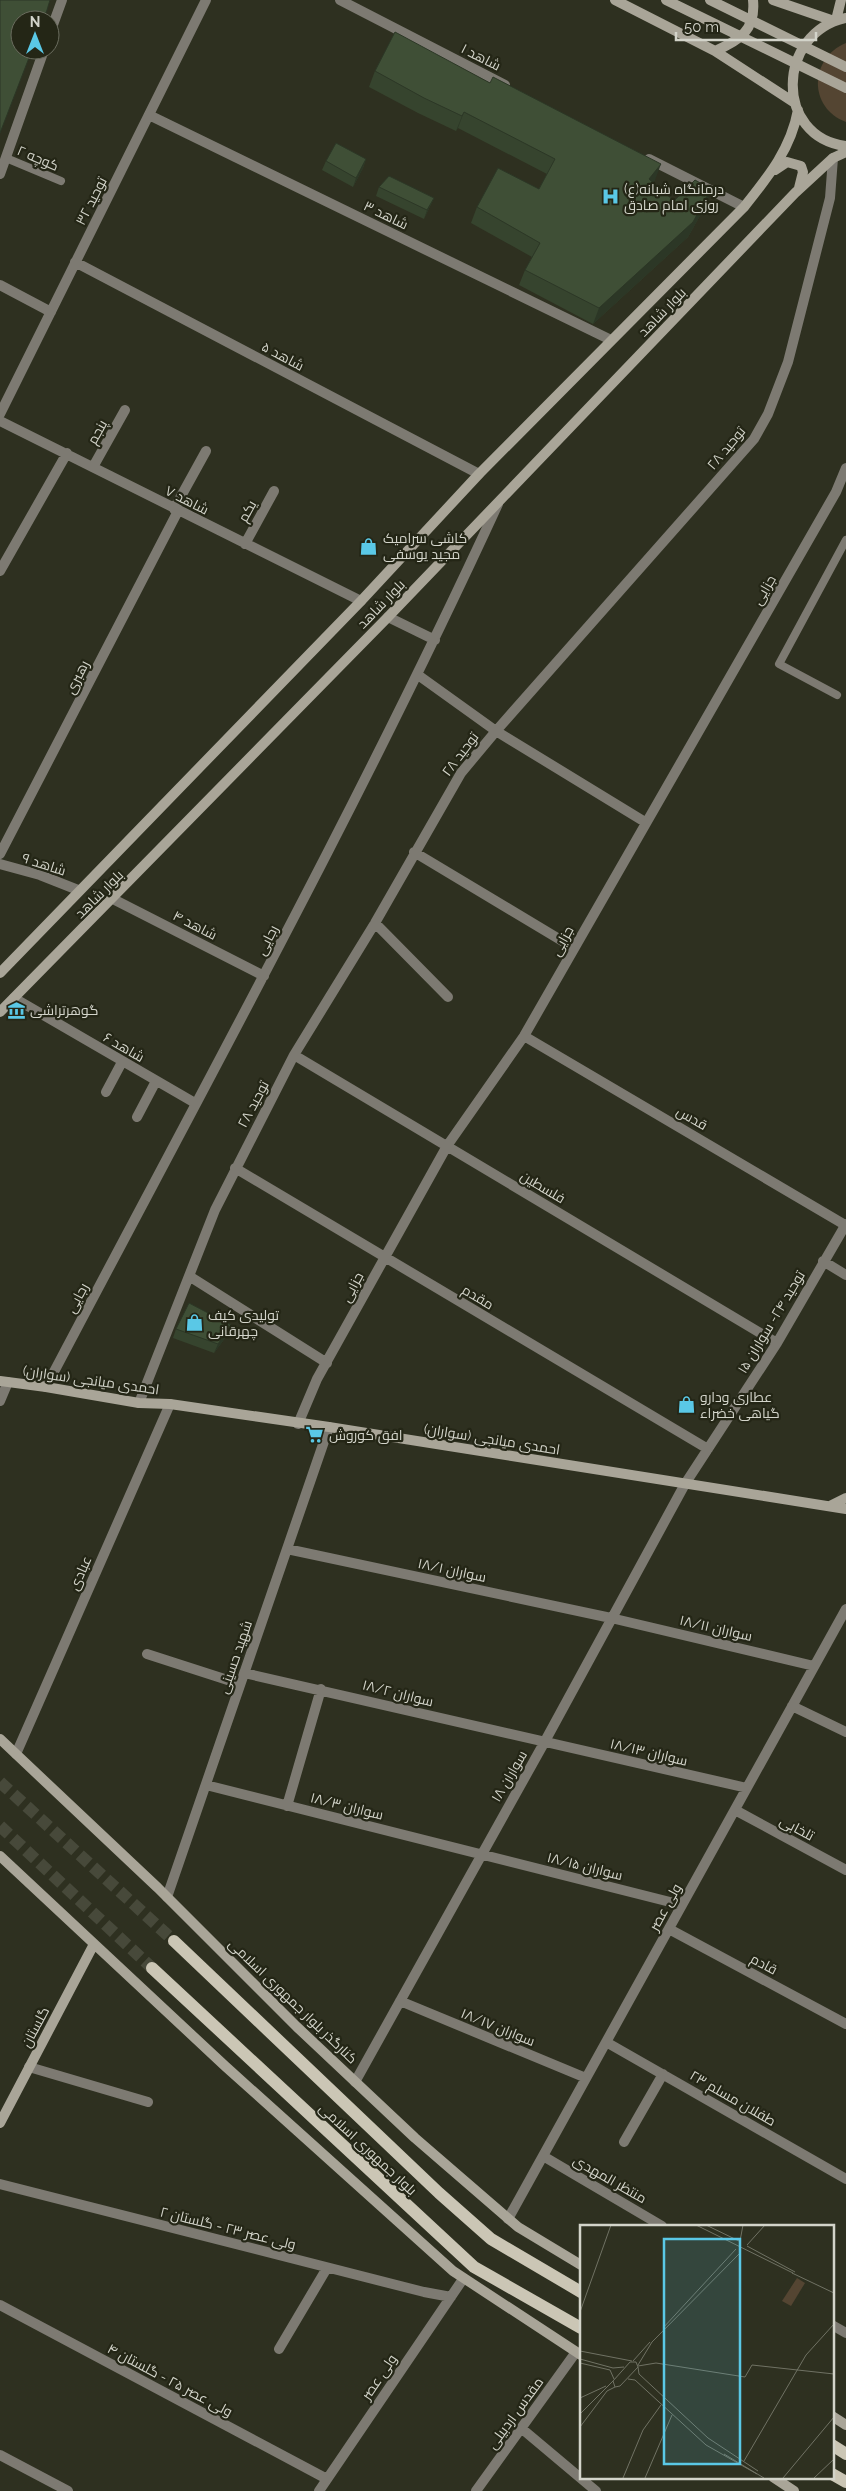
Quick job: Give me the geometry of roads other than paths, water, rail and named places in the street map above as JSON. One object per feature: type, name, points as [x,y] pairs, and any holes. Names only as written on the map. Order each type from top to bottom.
[{"type":"main road","points":[[615,0],[715,51],[796,106],[816,133],[828,141],[846,146]]},
{"type":"main road","points":[[666,0],[846,88]]},
{"type":"main road","points":[[710,0],[846,67]]},
{"type":"main road","points":[[715,51],[740,39],[750,26],[754,0]]},
{"type":"main road","points":[[773,0],[839,20]]},
{"type":"main road","points":[[839,20],[841,0]]},
{"type":"main road","points":[[796,106],[792,86],[793,69],[798,53],[808,39],[821,27],[839,20]]},
{"type":"main road","name":"بلوار شاهد","points":[[0,973],[78,890],[361,601],[479,474],[744,207],[771,173],[795,130],[796,106]]},
{"type":"main road","name":"بلوار شاهد","points":[[0,1012],[388,617],[799,189],[833,158],[846,152]]},
{"type":"main road","points":[[771,173],[782,164],[796,163],[801,166],[803,172],[799,189]]},
{"type":"main road","name":"احمدی میانجی (سواران)","points":[[4,1382],[46,1386],[139,1403],[170,1404],[329,1427],[846,1509]]},
{"type":"main road","points":[[830,1506],[846,1498]]},
{"type":"main road","name":"کنارگذر بلوار جمهوری اسلامی","points":[[0,1739],[167,1897],[355,2082],[415,2138],[508,2219],[580,2264]]},
{"type":"main road","points":[[0,1856],[225,2066],[463,2279],[578,2353]]},
{"type":"main road","name":"بلوار جمهوری اسلامی","points":[[174,1941],[439,2193],[491,2239],[580,2291]]},
{"type":"main road","name":"گلستان","points":[[0,2123],[94,1944]]},
{"type":"main road","name":"بلوار جمهوری اسلامی","points":[[152,1968],[474,2267],[580,2327]]},
{"type":"main road","points":[[834,2417],[846,2424]]},
{"type":"main road","points":[[834,2446],[846,2454]]},
{"type":"main road","points":[[834,2475],[846,2482]]},
{"type":"main road","points":[[774,2478],[794,2491]]},
{"type":"street","name":"توحید ۳۲","points":[[0,414],[206,0]]},
{"type":"street","name":"شاهد ۱","points":[[340,0],[516,90]]},
{"type":"street","points":[[0,174],[40,60]]},
{"type":"street","name":"شاهد ۳","points":[[149,115],[611,340]]},
{"type":"street","points":[[638,153],[744,207]]},
{"type":"street","name":"توحید ۲۸","points":[[139,1403],[188,1276],[215,1210],[235,1168],[294,1055],[375,923],[461,773],[754,439],[768,414],[788,362],[830,198],[833,158]]},
{"type":"street","name":"شاهد ۵","points":[[75,262],[479,474]]},
{"type":"street","points":[[0,285],[51,312]]},
{"type":"street","name":"پنجم","points":[[93,467],[124,410]]},
{"type":"street","name":"شاهد ۷","points":[[0,422],[361,601]]},
{"type":"street","name":"رهبری","points":[[0,854],[206,451]]},
{"type":"street","points":[[0,571],[67,454]]},
{"type":"street","name":"جزایی","points":[[298,1424],[326,1363],[447,1146],[524,1036],[645,822],[836,492],[846,468]]},
{"type":"street","name":"یکم","points":[[245,544],[274,491]]},
{"type":"street","name":"رجایی","points":[[46,1386],[264,976],[418,675],[500,500]]},
{"type":"street","points":[[388,617],[435,640]]},
{"type":"street","points":[[418,675],[496,731],[645,822]]},
{"type":"street","points":[[414,852],[574,948]]},
{"type":"street","name":"شاهد ۹","points":[[0,864],[40,875],[78,890]]},
{"type":"street","name":"شاهد ۴","points":[[113,899],[264,976]]},
{"type":"street","points":[[375,923],[448,997]]},
{"type":"street","name":"شاهد ۶","points":[[14,998],[122,1062],[196,1102]]},
{"type":"street","name":"قدس","points":[[524,1036],[846,1224]]},
{"type":"street","name":"فلسطین","points":[[294,1055],[777,1343]]},
{"type":"street","points":[[106,1092],[122,1062]]},
{"type":"street","points":[[137,1117],[156,1081]]},
{"type":"street","name":"مقدم","points":[[235,1168],[708,1449]]},
{"type":"street","name":"توحید ۲۴- سواران ۱۵","points":[[685,1484],[777,1343],[846,1224]]},
{"type":"street","points":[[823,1262],[846,1275]]},
{"type":"street","points":[[188,1276],[326,1363]]},
{"type":"street","points":[[0,1401],[4,1382]]},
{"type":"street","name":"عبادی","points":[[16,1754],[170,1404]]},
{"type":"street","name":"شهید حسینی","points":[[167,1897],[329,1427]]},
{"type":"street","name":"سواران ۱۸","points":[[355,2082],[544,1743],[685,1484]]},
{"type":"street","name":"سواران ۱۸/۱","points":[[287,1549],[611,1618]]},
{"type":"street","name":"ولی عصر","points":[[508,2219],[846,1609]]},
{"type":"street","name":"سواران ۱۸/۱۱","points":[[611,1618],[814,1666]]},
{"type":"street","points":[[147,1654],[240,1684]]},
{"type":"street","name":"سواران ۱۸/۲","points":[[244,1673],[321,1689],[544,1743]]},
{"type":"street","points":[[287,1806],[321,1689]]},
{"type":"street","points":[[792,1706],[846,1732]]},
{"type":"street","name":"سواران ۱۸/۱۳","points":[[544,1743],[747,1788]]},
{"type":"street","name":"سواران ۱۸/۳","points":[[206,1785],[481,1853]]},
{"type":"street","name":"تلخابی","points":[[735,1810],[846,1870]]},
{"type":"street","name":"سواران ۱۸/۱۵","points":[[481,1853],[682,1905]]},
{"type":"street","name":"قادم","points":[[669,1929],[846,2024]]},
{"type":"street","name":"سواران ۱۸/۱۷","points":[[400,2001],[586,2078]]},
{"type":"street","name":"طفلان مسلم ۲۳","points":[[606,2042],[846,2179]]},
{"type":"street","points":[[29,2067],[148,2102]]},
{"type":"street","points":[[624,2142],[663,2074]]},
{"type":"street","name":"منتظر المهدی","points":[[543,2156],[660,2225]]},
{"type":"street","name":"ولی عصر ۲۳ - گلستان ۲","points":[[0,2184],[327,2268],[451,2297]]},
{"type":"street","points":[[279,2349],[327,2268]]},
{"type":"street","name":"ولی عصر","points":[[319,2491],[463,2279]]},
{"type":"street","name":"ولی عصر ۲۵ - گلستان ۴","points":[[0,2304],[327,2479]]},
{"type":"street","points":[[834,2326],[846,2333]]},
{"type":"street","name":"مقدس اردبیلی","points":[[476,2491],[578,2353]]},
{"type":"street","points":[[521,2428],[580,2478]]},
{"type":"street","points":[[0,2455],[68,2491]]},
{"type":"street","points":[[581,2478],[596,2491]]},
{"type":"lane","name":"کوچه ۲","points":[[6,158],[61,181]]},
{"type":"lane","points":[[837,694],[779,664],[846,540]]},
{"type":"tunnel","points":[[0,1782],[174,1941]]},
{"type":"tunnel","points":[[0,1826],[152,1968]]},
{"type":"place","name":"(ع)درمانگاه شبانه روزی امام صادق","points":[[610,197]]},
{"type":"place","name":"کاشی سرامیک مجید یوسفی","points":[[369,546]]},
{"type":"place","name":"گوهرتراشی","points":[[16,1010]]},
{"type":"place","name":"تولیدی کیف چهرقانی","points":[[194,1323]]},
{"type":"place","name":"عطاری ودارو گیاهی خضراء","points":[[686,1405]]},
{"type":"place","name":"افق کوروش","points":[[315,1435]]}]
